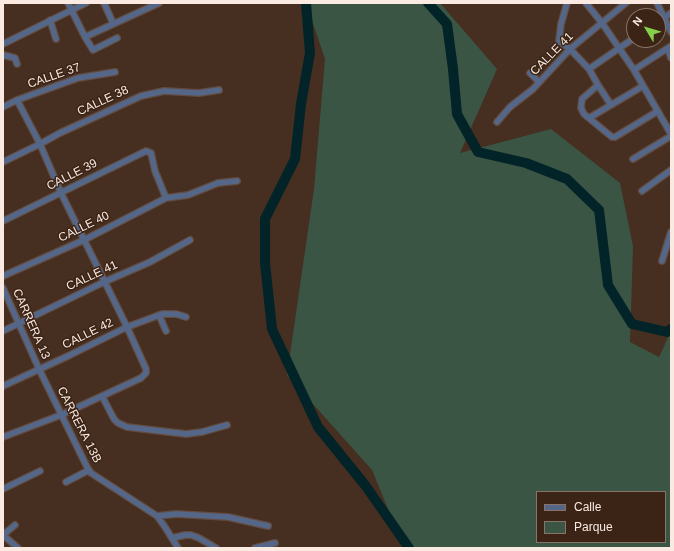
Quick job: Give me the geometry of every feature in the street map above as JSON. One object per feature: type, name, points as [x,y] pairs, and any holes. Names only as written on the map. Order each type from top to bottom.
[{"type":"street","points":[[68,3],[93,50],[116,38]]},
{"type":"street","points":[[3,44],[86,3]]},
{"type":"street","points":[[104,3],[113,23]]},
{"type":"street","points":[[85,37],[113,23],[149,9],[159,3]]},
{"type":"street","points":[[567,3],[561,24],[559,41],[570,49],[589,69],[611,105]]},
{"type":"street","points":[[586,3],[602,23],[634,70],[671,135],[633,159]]},
{"type":"street","name":"CALLE 41","points":[[497,122],[539,82],[570,49],[626,3]]},
{"type":"street","points":[[50,20],[56,38]]},
{"type":"street","points":[[666,20],[671,32]]},
{"type":"street","points":[[589,69],[626,44]]},
{"type":"street","points":[[634,70],[669,48],[671,58]]},
{"type":"street","points":[[3,55],[15,58],[17,64]]},
{"type":"street","name":"CALLE 37","points":[[3,107],[17,100],[78,78],[115,72]]},
{"type":"street","points":[[530,73],[539,82]]},
{"type":"street","points":[[598,85],[582,99],[582,110],[589,118],[612,137],[615,137],[658,111]]},
{"type":"street","points":[[589,118],[643,86]]},
{"type":"street","name":"CALLE 38","points":[[3,162],[60,133],[141,96],[164,91],[199,93],[219,90]]},
{"type":"street","points":[[3,437],[102,396],[141,378],[146,373],[146,369],[127,327],[61,193],[40,144],[17,100]]},
{"type":"street","name":"CALLE 39","points":[[3,221],[146,150],[151,153],[155,171],[166,198]]},
{"type":"street","points":[[642,190],[671,170]]},
{"type":"street","name":"CALLE 40","points":[[3,276],[84,240],[166,198],[188,195],[218,183],[237,181]]},
{"type":"street","points":[[662,261],[671,232]]},
{"type":"street","name":"CALLE 41","points":[[3,331],[104,282],[150,262],[190,240]]},
{"type":"street","name":"CARRERA 13","points":[[3,288],[39,369]]},
{"type":"street","name":"CALLE 42","points":[[3,386],[127,327],[167,313],[186,317]]},
{"type":"street","points":[[159,315],[166,331]]},
{"type":"street","name":"CARRERA 13B","points":[[39,369],[89,470],[157,516],[178,548]]},
{"type":"street","points":[[102,396],[114,419],[127,427],[186,434],[202,432],[227,425]]},
{"type":"street","points":[[66,482],[89,470]]},
{"type":"street","points":[[3,488],[40,471]]},
{"type":"street","points":[[157,516],[176,514],[228,517],[268,526]]},
{"type":"street","points":[[15,525],[3,535],[18,548]]},
{"type":"street","points":[[172,538],[191,535],[216,548]]},
{"type":"street","points":[[255,548],[275,543]]},
{"type":"green space","points":[[306,3],[440,3],[497,69],[460,153],[551,129],[620,183],[633,246],[630,342],[659,357],[671,331],[671,548],[404,548],[372,470],[287,375],[314,189],[325,59]]},
{"type":"waterway","points":[[306,3],[310,53],[301,104],[295,159],[265,219],[265,263],[272,329],[318,427],[365,485],[409,548]]},
{"type":"waterway","points":[[428,3],[447,24],[457,114],[478,152],[526,163],[567,179],[599,210],[608,285],[632,324],[667,332],[671,329]]}]
